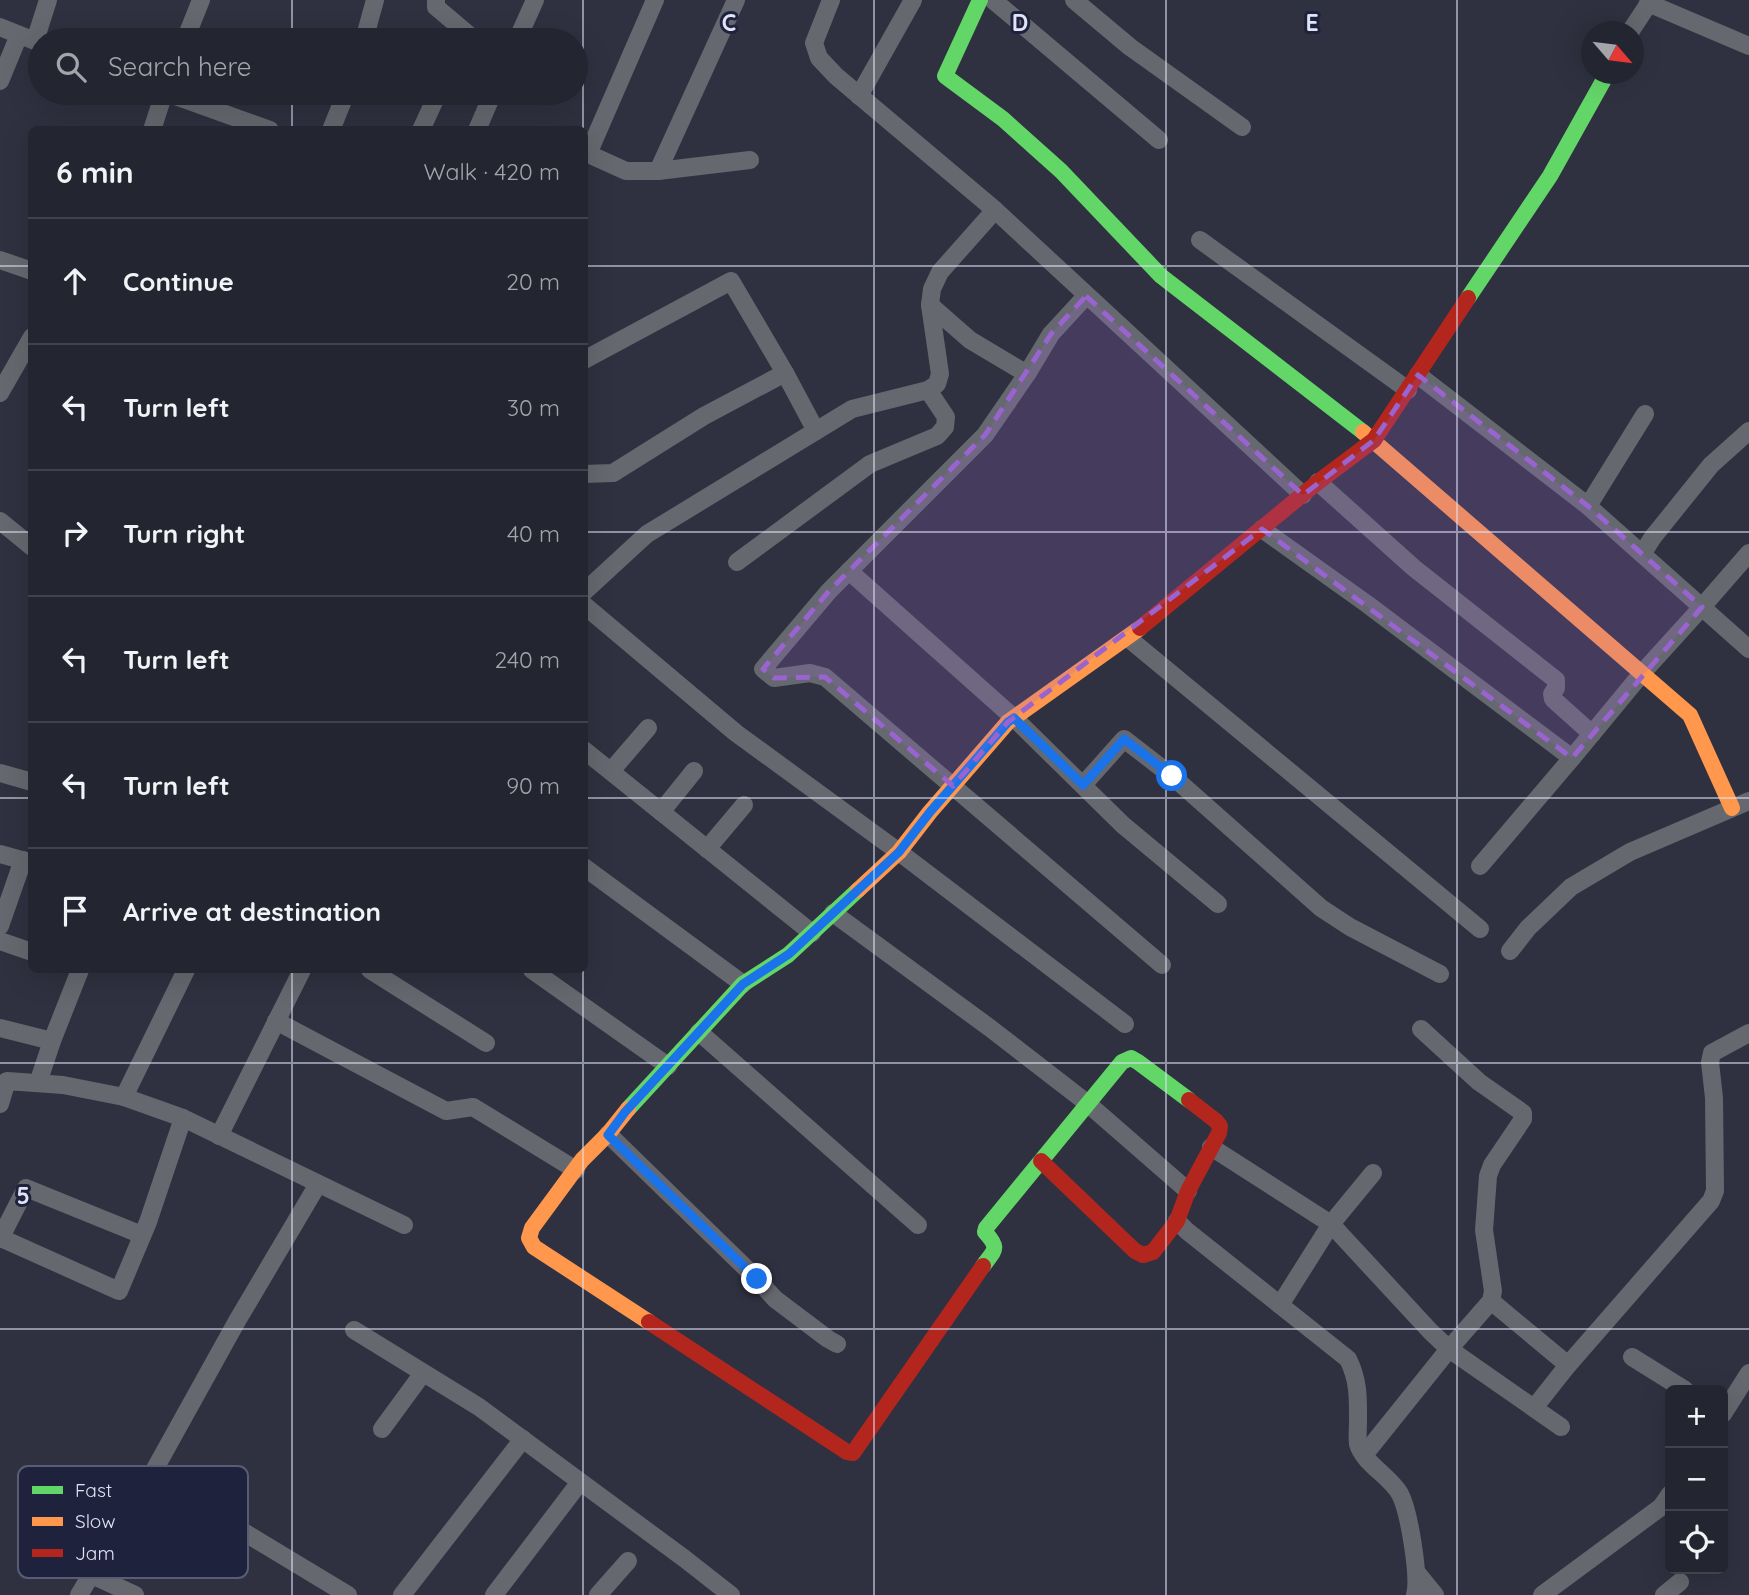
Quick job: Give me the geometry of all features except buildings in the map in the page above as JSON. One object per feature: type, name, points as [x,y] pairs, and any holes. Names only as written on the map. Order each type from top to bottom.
[{"type":"street","points":[[36,28],[48,0]]},
{"type":"street","points":[[190,28],[201,0]]},
{"type":"street","points":[[367,28],[375,0]]},
{"type":"street","points":[[436,0],[436,7],[458,28]]},
{"type":"street","points":[[522,28],[535,0]]},
{"type":"street","points":[[588,149],[655,0]]},
{"type":"street","points":[[658,171],[736,0]]},
{"type":"street","points":[[831,0],[814,43],[819,58],[859,96],[995,210],[1303,495]]},
{"type":"street","points":[[859,96],[913,0]]},
{"type":"street","points":[[981,0],[945,76],[1003,119],[1061,171],[1161,276],[1374,440],[1643,672],[1690,715],[1741,804],[1630,852],[1571,887],[1528,928],[1510,951]]},
{"type":"street","points":[[993,0],[1159,140]]},
{"type":"street","points":[[1074,0],[1130,47],[1242,127]]},
{"type":"street","points":[[1637,21],[1650,2],[1749,46]]},
{"type":"street","points":[[0,27],[28,39]]},
{"type":"street","points":[[0,81],[28,44]]},
{"type":"street","points":[[1041,1161],[1135,1251],[1143,1255],[1153,1252],[1177,1221],[1188,1191],[1219,1133],[1220,1126],[1138,1062],[1130,1058],[1122,1062],[986,1228],[985,1233],[995,1244],[995,1249],[853,1453],[847,1452],[534,1247],[529,1238],[531,1228],[582,1160],[608,1135],[625,1112],[743,984],[789,954],[899,852],[1008,722],[1128,638],[1318,482],[1374,440],[1550,176],[1601,84]]},
{"type":"street","points":[[154,126],[161,105]]},
{"type":"street","points":[[193,105],[237,124]]},
{"type":"street","points":[[333,126],[341,105]]},
{"type":"street","points":[[423,126],[432,105]]},
{"type":"street","points":[[479,126],[488,105]]},
{"type":"street","points":[[588,154],[626,171],[658,171],[750,160]]},
{"type":"street","points":[[588,588],[647,534],[852,409],[929,390],[937,384],[940,374],[930,305],[932,289],[940,272],[995,210]]},
{"type":"street","points":[[1200,240],[1413,383],[1588,506],[1749,649]]},
{"type":"street","points":[[0,260],[28,270]]},
{"type":"street","points":[[588,358],[731,281],[816,431]]},
{"type":"street","points":[[1086,296],[1051,334],[985,436],[829,590],[763,669],[774,678],[810,673],[825,677],[1161,965]]},
{"type":"street","points":[[930,305],[970,340],[1027,374]]},
{"type":"street","points":[[0,393],[28,344]]},
{"type":"street","points":[[588,474],[613,473],[704,415],[785,373]]},
{"type":"street","points":[[737,562],[870,464],[937,436],[945,427],[946,417],[929,390]]},
{"type":"street","points":[[1588,506],[1644,415]]},
{"type":"street","points":[[1642,554],[1711,465],[1749,431]]},
{"type":"street","points":[[1318,482],[1414,568],[1556,680],[1553,699],[1592,734]]},
{"type":"street","points":[[0,521],[28,544]]},
{"type":"street","points":[[1262,529],[1572,758]]},
{"type":"street","points":[[1480,866],[1643,672],[1749,553]]},
{"type":"street","points":[[849,571],[1014,718],[1123,825],[1218,904]]},
{"type":"street","points":[[588,608],[736,733],[899,852],[1125,1024]]},
{"type":"street","points":[[1128,638],[1480,929]]},
{"type":"street","points":[[611,771],[648,728]]},
{"type":"street","points":[[1083,785],[1124,739],[1172,776],[1321,908],[1350,927],[1440,974]]},
{"type":"street","points":[[588,753],[812,933]]},
{"type":"street","points":[[662,812],[694,771]]},
{"type":"street","points":[[0,773],[28,781]]},
{"type":"street","points":[[708,849],[744,805]]},
{"type":"street","points":[[0,854],[27,862],[0,926]]},
{"type":"street","points":[[588,870],[743,984]]},
{"type":"street","points":[[833,913],[1087,1103],[1188,1191]]},
{"type":"street","points":[[0,941],[28,951]]},
{"type":"street","points":[[38,1083],[79,973]]},
{"type":"street","points":[[124,1097],[185,973]]},
{"type":"street","points":[[219,1136],[301,973]]},
{"type":"street","points":[[375,973],[486,1043]]},
{"type":"street","points":[[537,973],[668,1066]]},
{"type":"street","points":[[276,1021],[446,1111],[473,1107],[576,1170]]},
{"type":"street","points":[[0,1028],[52,1041]]},
{"type":"street","points":[[1364,1455],[1491,1301],[1493,1290],[1484,1230],[1488,1176],[1492,1165],[1522,1119],[1523,1112],[1479,1082],[1421,1029]]},
{"type":"street","points":[[699,1032],[918,1225]]},
{"type":"street","points":[[1534,1408],[1568,1365],[1711,1201],[1715,1191],[1714,1098],[1710,1062],[1712,1053],[1749,1033]]},
{"type":"street","points":[[0,1104],[7,1080],[63,1085],[124,1097],[183,1118],[404,1224]]},
{"type":"street","points":[[142,1235],[26,1188],[1,1239],[119,1291],[142,1235],[183,1118]]},
{"type":"street","points":[[608,1135],[757,1279],[775,1300],[836,1344]]},
{"type":"street","points":[[1211,1147],[1331,1224],[1449,1349],[1561,1427]]},
{"type":"street","points":[[1280,1305],[1331,1224],[1373,1172]]},
{"type":"street","points":[[157,1466],[237,1321],[318,1184]]},
{"type":"street","points":[[1177,1221],[1348,1359],[1358,1383],[1359,1445],[1364,1455],[1399,1493],[1407,1512],[1416,1573],[1415,1595]]},
{"type":"street","points":[[1491,1301],[1568,1365]]},
{"type":"street","points":[[354,1330],[479,1407],[722,1592]]},
{"type":"street","points":[[1632,1357],[1677,1385]]},
{"type":"street","points":[[382,1429],[423,1373]]},
{"type":"street","points":[[1728,1406],[1749,1373]]},
{"type":"street","points":[[402,1595],[523,1439]]},
{"type":"street","points":[[494,1595],[580,1482]]},
{"type":"street","points":[[1542,1595],[1661,1507],[1665,1501]]},
{"type":"street","points":[[248,1535],[348,1595]]},
{"type":"street","points":[[598,1595],[628,1561]]},
{"type":"street","points":[[1416,1573],[1435,1595]]},
{"type":"street","points":[[79,1595],[90,1578]]},
{"type":"street","points":[[98,1578],[135,1595]]},
{"type":"street","points":[[1664,1595],[1681,1582]]},
{"type":"highlighted area","points":[[1086,296],[1303,495],[1374,440],[1418,375],[1588,506],[1702,607],[1572,758],[1262,529],[1008,722],[953,786],[825,677],[774,678],[763,669],[829,591],[985,435],[1051,334]]},
{"type":"traffic: fast","points":[[980,0],[945,76],[1003,119],[1061,171],[1161,276],[1363,432]]},
{"type":"traffic: fast","points":[[1468,298],[1550,176],[1601,84]]},
{"type":"traffic: fast","points":[[628,1109],[743,984],[788,955],[858,890]]},
{"type":"traffic: fast","points":[[983,1266],[994,1249],[993,1242],[985,1232],[986,1228],[1122,1062],[1131,1058],[1189,1100]]},
{"type":"traffic: slow","points":[[1363,432],[1690,715],[1732,808]]},
{"type":"traffic: slow","points":[[858,890],[899,852],[1008,722],[1140,628]]},
{"type":"traffic: slow","points":[[628,1109],[582,1160],[532,1228],[529,1238],[534,1247],[649,1322]]},
{"type":"traffic: jam","points":[[1140,628],[1318,482],[1374,440],[1468,298]]},
{"type":"traffic: jam","points":[[1041,1161],[1135,1251],[1143,1255],[1153,1252],[1177,1221],[1188,1191],[1219,1133],[1220,1126],[1216,1121],[1189,1100]]},
{"type":"traffic: jam","points":[[649,1322],[847,1452],[853,1453],[983,1266]]},
{"type":"route","points":[[757,1279],[608,1135],[625,1112],[743,984],[789,954],[899,852],[930,812],[1014,718],[1083,785],[1124,739],[1172,776]]}]
